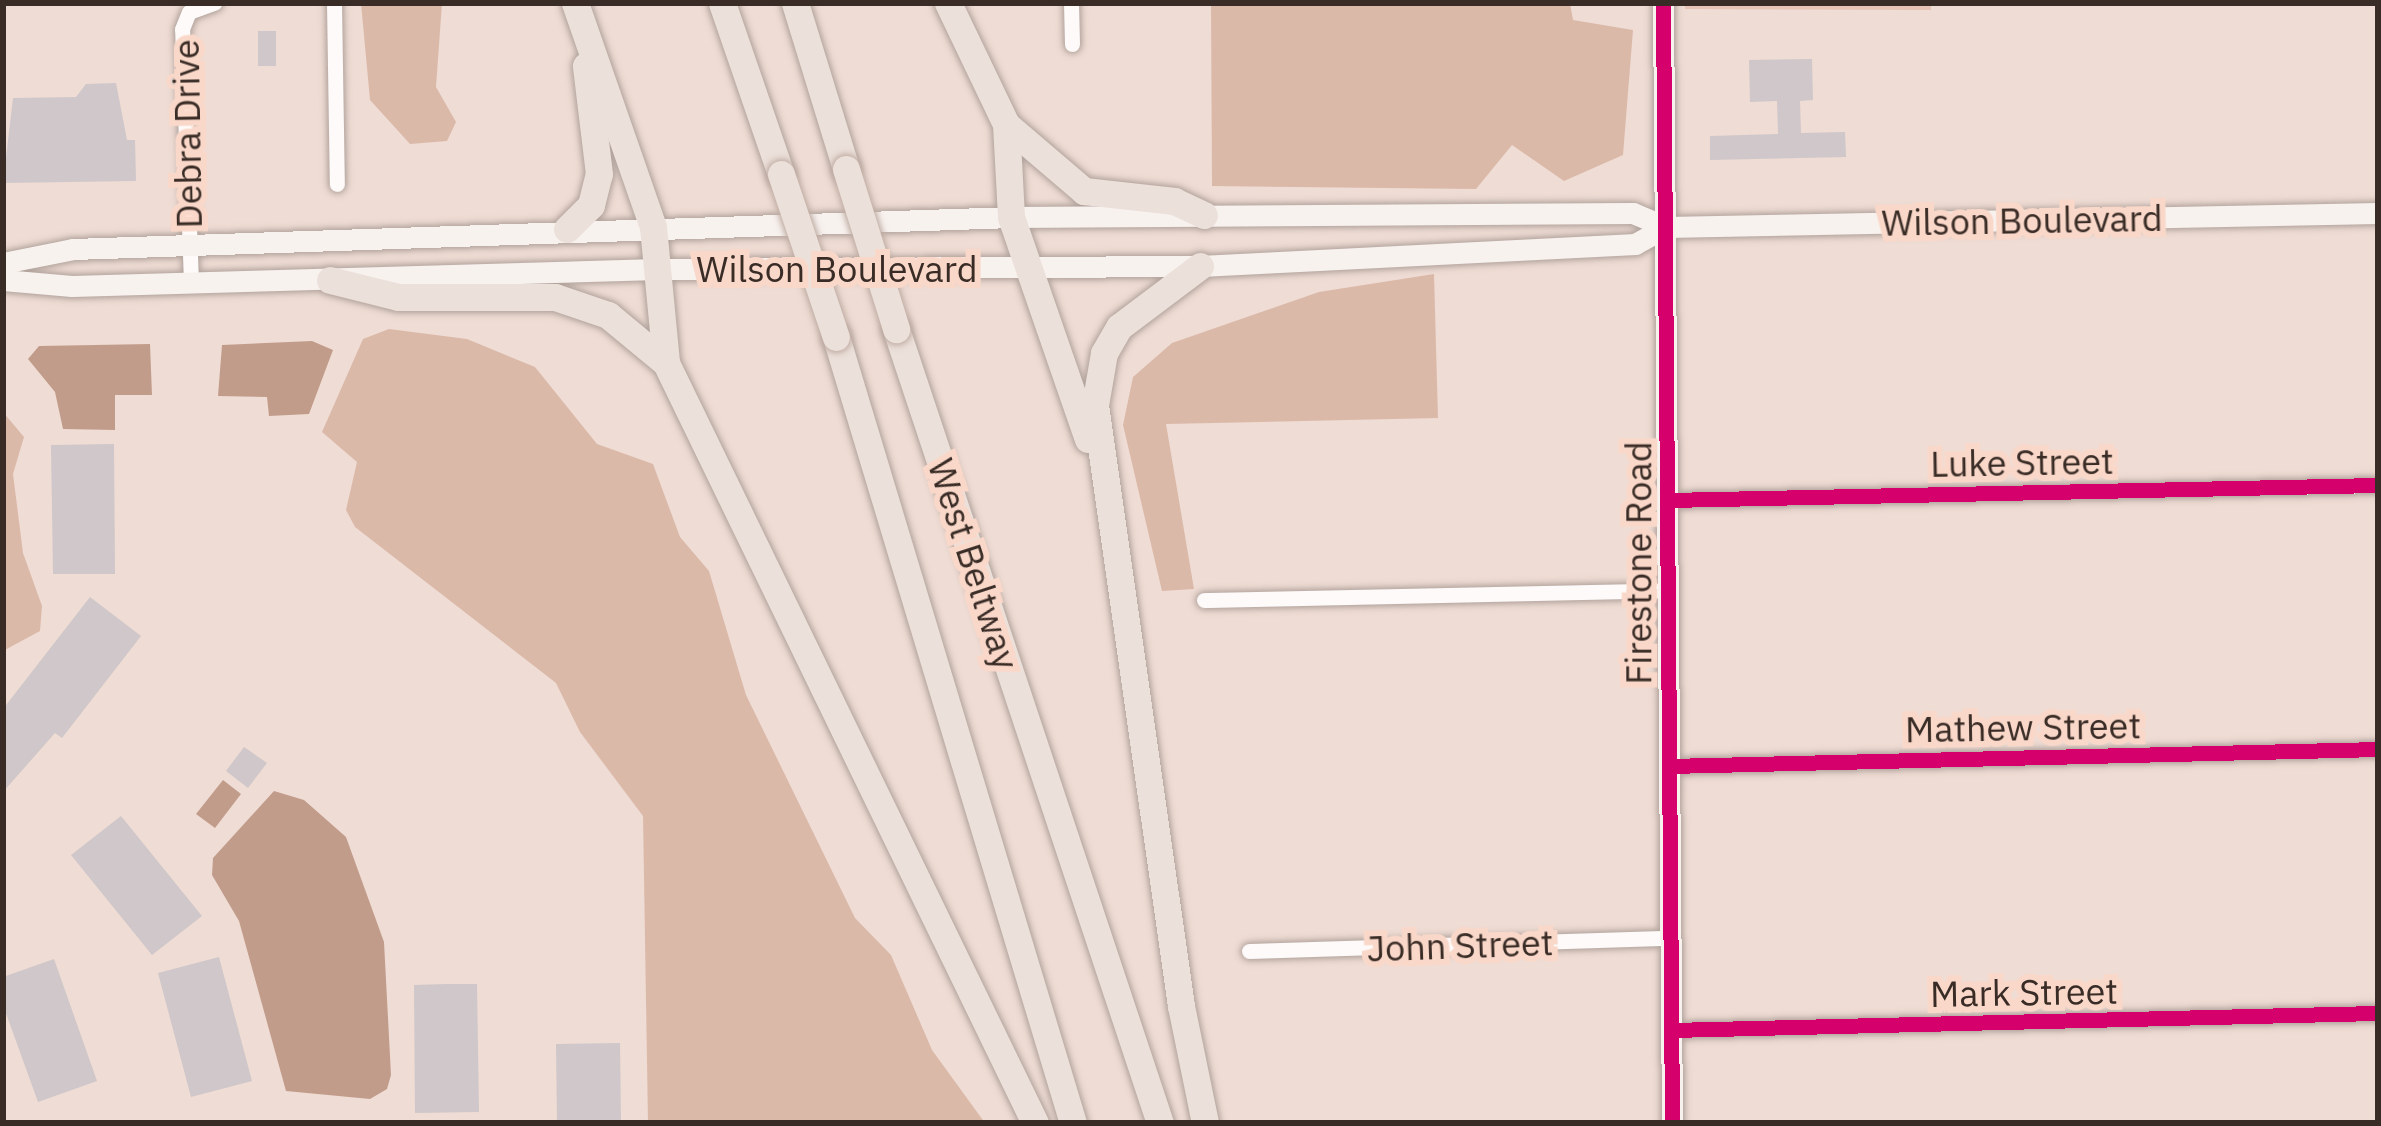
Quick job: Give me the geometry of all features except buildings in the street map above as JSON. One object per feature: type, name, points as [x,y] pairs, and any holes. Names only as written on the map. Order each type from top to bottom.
[{"type":"highway","points":[[575,3],[653,227],[666,363],[1035,1123]]},
{"type":"highway","points":[[567,229],[591,206],[601,151],[575,3]]},
{"type":"highway","name":"West Beltway","points":[[722,3],[836,337],[1073,1123]]},
{"type":"highway","name":"West Beltway","points":[[795,3],[896,329],[1160,1123]]},
{"type":"highway","points":[[948,3],[1006,124],[1011,217],[1099,472]]},
{"type":"highway","points":[[1006,124],[1084,191],[1174,201],[1204,215]]},
{"type":"highway","points":[[1200,266],[1137,306],[1104,353],[1095,405],[1099,472],[1205,1123]]},
{"type":"highway","points":[[330,280],[398,297],[555,297],[608,316],[666,363]]},
{"type":"main road","name":"Firestone Road","points":[[1663,3],[1672,1123]]},
{"type":"main road","name":"Wilson Boulevard","points":[[3,263],[73,249],[1011,217],[1634,213],[1666,227],[2378,212]]},
{"type":"main road","name":"Wilson Boulevard","points":[[3,280],[191,283],[658,269],[1200,266],[1635,244],[1666,227]]},
{"type":"street","name":"Debra Drive","points":[[191,283],[182,28],[189,12],[214,3]]},
{"type":"street","points":[[334,3],[338,184]]},
{"type":"street","points":[[1071,3],[1072,44]]},
{"type":"street","name":"Luke Street","points":[[1668,500],[2378,485]]},
{"type":"street","points":[[1204,600],[1668,590]]},
{"type":"street","name":"Mathew Street","points":[[1669,766],[2378,749]]},
{"type":"street","name":"John Street","points":[[1249,951],[1670,938]]},
{"type":"street","name":"Mark Street","points":[[1671,1030],[2378,1013]]},
{"type":"shaded area","points":[[361,3],[442,3],[436,87],[456,122],[447,141],[410,144],[370,100]]},
{"type":"shaded area","points":[[1211,3],[1570,3],[1573,20],[1633,30],[1623,155],[1564,181],[1512,145],[1476,189],[1212,186]]},
{"type":"shaded area","points":[[1685,3],[1931,3],[1931,10],[1685,9]]},
{"type":"shaded area","points":[[1434,274],[1438,418],[1166,424],[1194,589],[1162,591],[1123,425],[1133,377],[1172,343],[1319,292]]},
{"type":"shaded area","points":[[389,329],[467,339],[535,367],[597,444],[653,464],[680,537],[709,571],[746,695],[855,918],[891,955],[932,1050],[985,1123],[648,1123],[643,816],[580,732],[556,683],[355,527],[346,510],[357,462],[322,432],[363,339]]},
{"type":"shaded area","points":[[312,341],[333,350],[309,414],[269,416],[267,397],[218,396],[222,345]]},
{"type":"shaded area","points":[[150,344],[152,395],[115,395],[115,430],[63,429],[55,392],[28,359],[39,346]]},
{"type":"shaded area","points":[[3,412],[24,437],[13,474],[23,553],[42,606],[40,631],[3,651]]},
{"type":"shaded area","points":[[223,780],[241,794],[215,828],[196,814]]},
{"type":"shaded area","points":[[274,791],[304,800],[346,837],[384,942],[391,1075],[387,1089],[370,1099],[286,1091],[239,921],[212,875],[213,858]]},
{"type":"cycle path","points":[[1663,3],[1672,1123]]},
{"type":"cycle path","points":[[1668,500],[2378,485]]},
{"type":"cycle path","points":[[1669,766],[2378,749]]},
{"type":"cycle path","points":[[1671,1030],[2378,1013]]}]
